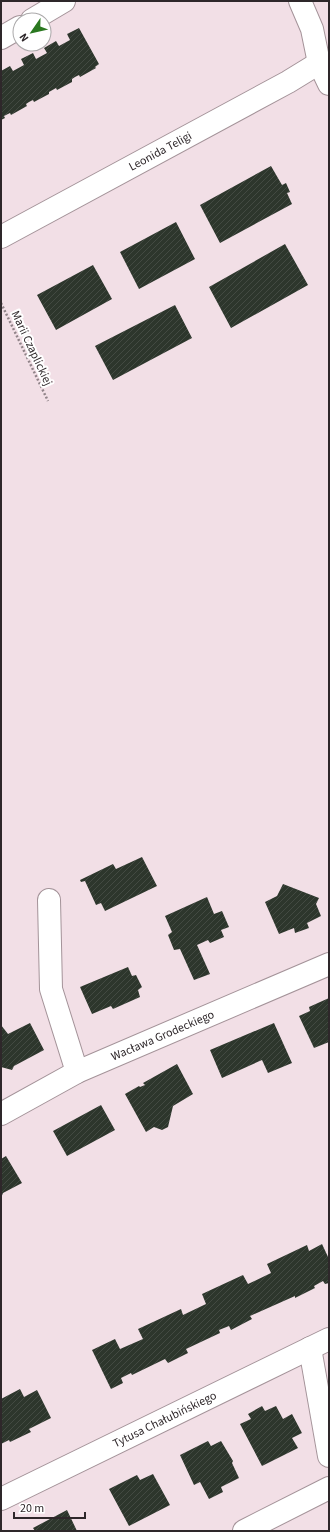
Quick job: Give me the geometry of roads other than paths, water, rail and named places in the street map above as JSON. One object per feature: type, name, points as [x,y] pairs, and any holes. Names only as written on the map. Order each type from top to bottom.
[{"type":"street","points":[[45,12],[64,1]]},
{"type":"street","points":[[300,1],[312,29],[319,63],[329,84]]},
{"type":"street","points":[[1,38],[12,32]]},
{"type":"street","name":"Leonida Teligi","points":[[1,237],[288,82],[319,63]]},
{"type":"street","points":[[49,900],[51,989],[77,1072]]},
{"type":"street","name":"Wacława Grodeckiego","points":[[1,1114],[77,1072],[329,964]]},
{"type":"street","name":"Tytusa Chałubińskiego","points":[[1,1499],[329,1339]]},
{"type":"street","points":[[310,1348],[329,1456]]},
{"type":"street","points":[[244,1531],[329,1488]]}]
